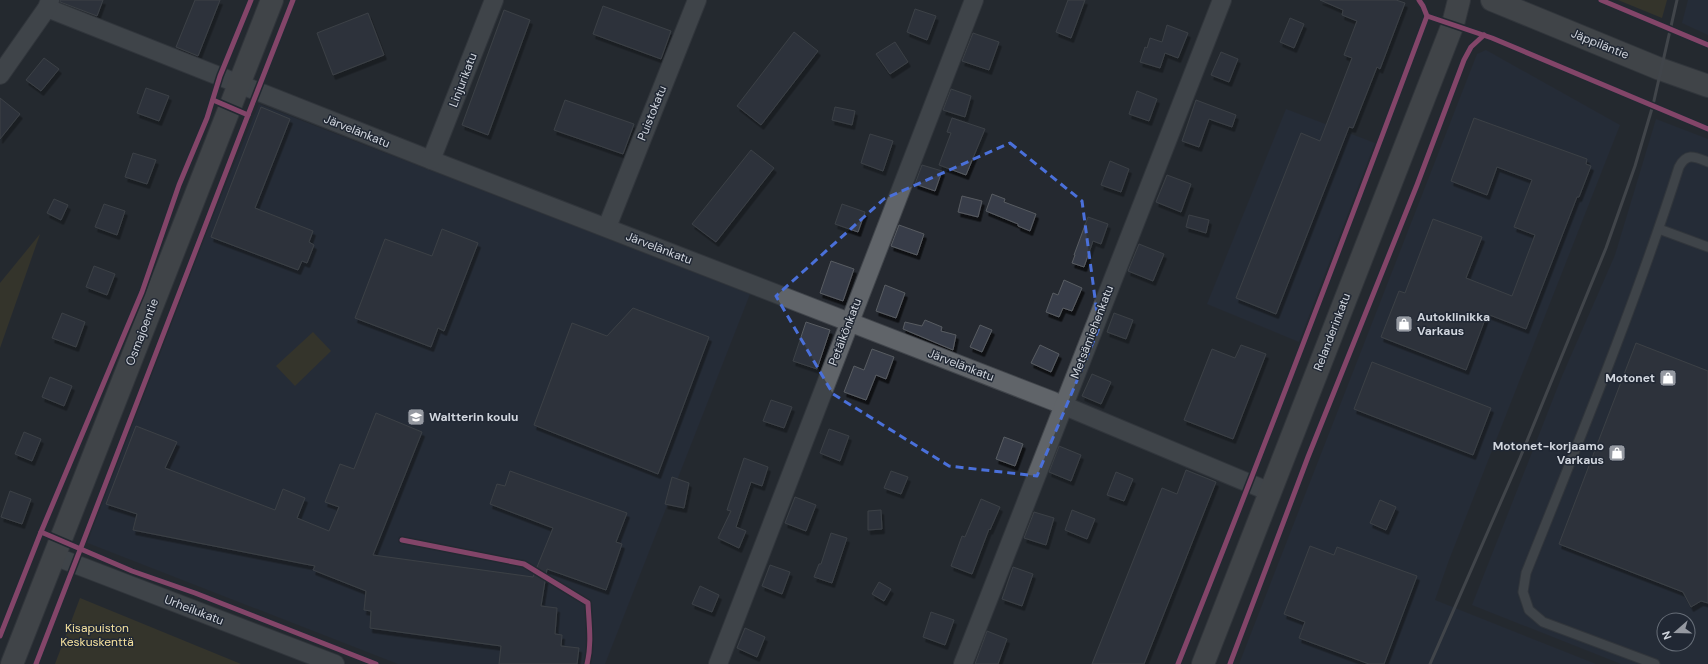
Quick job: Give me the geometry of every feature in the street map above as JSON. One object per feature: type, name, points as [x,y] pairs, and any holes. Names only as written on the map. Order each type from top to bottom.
[{"type":"main road","name":"Osmajoentie","points":[[12,664],[272,0]]},
{"type":"main road","name":"Relanderinkatu","points":[[1203,664],[1453,24],[1459,0]]},
{"type":"main road","name":"Jäppiläntie","points":[[1492,0],[1660,69],[1708,86]]},
{"type":"street","name":"Linjurikatu","points":[[431,160],[494,0]]},
{"type":"street","name":"Puistokatu","points":[[607,227],[697,0]]},
{"type":"street","name":"Petäikönkatu","points":[[718,664],[974,0]]},
{"type":"street","name":"Metsämiehenkatu","points":[[963,664],[1222,0]]},
{"type":"street","name":"Järvelänkatu","points":[[48,4],[431,160],[1064,405],[1270,492]]},
{"type":"street","points":[[0,75],[48,4]]},
{"type":"street","name":"Urheilukatu","points":[[54,556],[335,664]]},
{"type":"lane","points":[[1655,664],[1543,622],[1529,610],[1523,592],[1526,572],[1625,323],[1660,229],[1679,167],[1682,161],[1688,157],[1695,157],[1708,162]]},
{"type":"lane","points":[[1660,229],[1708,247]]},
{"type":"highlighted area","points":[[1010,143],[1082,201],[1099,328],[1037,476],[949,466],[833,394],[776,296],[884,199]]},
{"type":"shaded area","points":[[1688,0],[1708,0],[1708,35],[1682,23]]},
{"type":"shaded area","points":[[1486,50],[1620,125],[1449,560],[1435,600],[1596,664],[1239,664],[1477,54]]},
{"type":"shaded area","name":"Waltterin koulu","points":[[259,104],[750,294],[605,664],[398,664],[80,540]]},
{"type":"shaded area","points":[[1286,109],[1375,143],[1299,342],[1207,304]]},
{"type":"shaded area","points":[[1656,119],[1708,139],[1708,664],[1621,664],[1472,605],[1562,376],[1615,255]]},
{"type":"green space","points":[[1618,0],[1667,0],[1662,18]]},
{"type":"green space","points":[[40,234],[0,348],[0,283]]},
{"type":"green space","points":[[313,332],[331,351],[295,386],[276,366]]},
{"type":"green space","name":"Kisapuiston Keskuskenttä","points":[[80,598],[241,664],[55,664]]},
{"type":"building","points":[[60,0],[103,0],[97,16],[60,2]]},
{"type":"building","points":[[195,0],[220,0],[198,56],[176,47]]},
{"type":"building","points":[[1068,0],[1085,0],[1071,38],[1056,32]]},
{"type":"building","points":[[1320,0],[1396,0],[1405,3],[1380,69],[1377,67],[1353,128],[1349,127],[1276,314],[1236,298],[1301,133],[1320,141],[1352,58],[1344,55],[1357,21],[1342,15],[1343,10]]},
{"type":"building","points":[[603,6],[671,31],[661,59],[593,34]]},
{"type":"building","points":[[915,9],[936,16],[927,40],[907,32]]},
{"type":"building","points":[[504,10],[530,20],[488,135],[462,125]]},
{"type":"building","points":[[368,13],[384,55],[333,75],[317,33]]},
{"type":"building","points":[[1290,18],[1304,24],[1294,48],[1280,42]]},
{"type":"building","points":[[1167,25],[1188,33],[1178,58],[1165,53],[1160,68],[1140,62],[1150,38],[1162,42]]},
{"type":"building","points":[[794,32],[818,51],[761,125],[737,106]]},
{"type":"building","points":[[973,33],[999,42],[989,70],[962,61]]},
{"type":"building","points":[[895,42],[908,62],[890,74],[876,54]]},
{"type":"building","points":[[1221,52],[1238,59],[1229,82],[1211,75]]},
{"type":"building","points":[[44,58],[59,69],[41,91],[26,80]]},
{"type":"building","points":[[146,88],[169,96],[159,121],[137,113]]},
{"type":"building","points":[[951,89],[971,96],[965,117],[943,110]]},
{"type":"building","points":[[1137,91],[1157,99],[1149,121],[1129,114]]},
{"type":"building","points":[[0,98],[20,114],[0,139]]},
{"type":"building","points":[[565,100],[634,124],[623,154],[554,130]]},
{"type":"building","points":[[1196,100],[1236,115],[1232,127],[1209,119],[1199,147],[1182,141]]},
{"type":"building","points":[[261,107],[290,119],[255,208],[313,231],[309,242],[314,245],[307,263],[302,261],[298,270],[211,237]]},
{"type":"building","points":[[835,107],[855,111],[852,125],[832,120]]},
{"type":"building","points":[[952,118],[985,129],[966,175],[939,165],[951,133],[947,132]]},
{"type":"building","points":[[1474,118],[1587,159],[1586,164],[1591,166],[1579,197],[1577,197],[1526,329],[1487,314],[1466,370],[1381,337],[1399,291],[1405,293],[1433,219],[1482,237],[1466,278],[1512,296],[1535,235],[1514,227],[1532,180],[1497,167],[1487,195],[1451,181]]},
{"type":"building","points":[[870,134],[893,141],[883,171],[861,163]]},
{"type":"building","points":[[751,150],[774,168],[716,242],[692,224]]},
{"type":"building","points":[[133,153],[156,160],[147,184],[125,177]]},
{"type":"building","points":[[1110,161],[1129,169],[1121,192],[1101,185]]},
{"type":"building","points":[[922,165],[942,171],[935,191],[915,184]]},
{"type":"building","points":[[1167,175],[1191,184],[1181,212],[1156,202]]},
{"type":"building","points":[[992,194],[1005,199],[1004,202],[1036,214],[1030,231],[1018,226],[1018,224],[986,211]]},
{"type":"building","points":[[962,196],[982,201],[978,217],[958,212]]},
{"type":"building","points":[[54,199],[68,205],[61,220],[47,213]]},
{"type":"building","points":[[104,204],[125,211],[117,235],[95,227]]},
{"type":"building","points":[[842,204],[865,212],[858,232],[835,224]]},
{"type":"building","points":[[1189,215],[1209,220],[1206,233],[1186,227]]},
{"type":"building","points":[[1088,217],[1108,224],[1101,244],[1093,241],[1084,267],[1072,263]]},
{"type":"building","points":[[899,225],[924,234],[917,255],[891,246]]},
{"type":"building","points":[[442,229],[478,243],[444,331],[438,328],[431,347],[355,318],[385,239],[432,256]]},
{"type":"building","points":[[1139,244],[1164,254],[1153,281],[1128,271]]},
{"type":"building","points":[[831,261],[854,269],[843,301],[820,293]]},
{"type":"building","points":[[94,266],[115,274],[107,295],[86,287]]},
{"type":"building","points":[[1064,280],[1082,288],[1072,311],[1063,308],[1059,317],[1046,312],[1053,293],[1058,295]]},
{"type":"building","points":[[885,285],[905,293],[896,318],[876,311]]},
{"type":"building","points":[[633,308],[709,337],[658,474],[534,425],[572,323],[607,336]]},
{"type":"building","points":[[62,313],[85,322],[76,347],[52,338]]},
{"type":"building","points":[[1114,313],[1133,320],[1126,339],[1107,332]]},
{"type":"building","points":[[925,320],[942,327],[941,331],[956,335],[953,350],[903,329],[905,322],[922,326]]},
{"type":"building","points":[[806,322],[830,330],[817,369],[793,361]]},
{"type":"building","points":[[980,325],[992,330],[982,352],[970,347]]},
{"type":"building","points":[[1636,343],[1708,371],[1708,603],[1701,601],[1691,607],[1683,592],[1559,544]]},
{"type":"building","points":[[1040,345],[1059,354],[1051,372],[1031,363]]},
{"type":"building","points":[[1241,345],[1266,354],[1233,439],[1184,420],[1212,349],[1235,358]]},
{"type":"building","points":[[872,349],[894,357],[886,379],[876,375],[866,400],[844,392],[854,366],[864,370]]},
{"type":"building","points":[[1372,362],[1491,408],[1473,455],[1354,409]]},
{"type":"building","points":[[1092,374],[1111,382],[1101,404],[1082,396]]},
{"type":"building","points":[[50,377],[72,386],[64,406],[42,397]]},
{"type":"building","points":[[771,400],[792,407],[784,428],[763,421]]},
{"type":"building","points":[[376,413],[422,432],[373,555],[533,577],[553,528],[490,504],[497,484],[505,486],[510,471],[627,513],[616,542],[622,544],[606,590],[547,569],[541,606],[557,608],[555,634],[562,635],[561,646],[579,648],[577,664],[499,664],[501,646],[370,628],[371,611],[364,610],[366,591],[313,570],[315,566],[133,530],[137,514],[106,504],[136,426],[177,442],[165,468],[275,510],[283,489],[305,498],[297,518],[329,531],[339,507],[325,502],[340,464],[354,469]]},
{"type":"building","points":[[829,429],[849,436],[840,461],[820,453]]},
{"type":"building","points":[[24,432],[41,439],[32,461],[15,454]]},
{"type":"building","points":[[1004,437],[1023,444],[1015,466],[996,459]]},
{"type":"building","points":[[1059,446],[1081,455],[1071,481],[1049,472]]},
{"type":"building","points":[[744,458],[768,467],[762,486],[751,482],[736,527],[746,531],[739,548],[718,538],[731,511],[727,510]]},
{"type":"building","points":[[1186,470],[1216,482],[1144,664],[1092,664],[1162,488],[1177,494]]},
{"type":"building","points":[[891,471],[908,477],[901,494],[884,488]]},
{"type":"building","points":[[1116,472],[1133,479],[1124,501],[1107,495]]},
{"type":"building","points":[[672,477],[689,483],[684,508],[665,504]]},
{"type":"building","points":[[10,491],[31,499],[22,524],[1,517]]},
{"type":"building","points":[[795,497],[816,505],[806,531],[785,523]]},
{"type":"building","points":[[981,499],[1000,507],[990,530],[989,529],[972,574],[951,566],[962,536],[965,537]]},
{"type":"building","points":[[1380,500],[1396,507],[1386,530],[1370,523]]},
{"type":"building","points":[[881,510],[882,529],[868,530],[868,511]]},
{"type":"building","points":[[1072,510],[1095,519],[1087,539],[1065,530]]},
{"type":"building","points":[[1034,512],[1054,518],[1046,545],[1024,538]]},
{"type":"building","points":[[831,533],[847,538],[832,583],[814,577],[819,564],[821,564]]},
{"type":"building","points":[[1310,546],[1334,555],[1337,547],[1417,576],[1384,664],[1369,664],[1299,638],[1305,622],[1284,614]]},
{"type":"building","points":[[770,565],[790,572],[782,594],[762,586]]},
{"type":"building","points":[[1013,567],[1033,574],[1022,606],[1002,599]]},
{"type":"building","points":[[879,582],[891,589],[884,601],[872,594]]},
{"type":"building","points":[[700,586],[719,595],[712,612],[692,604]]},
{"type":"building","points":[[931,612],[954,620],[945,645],[923,637]]},
{"type":"building","points":[[745,628],[765,637],[757,657],[737,648]]},
{"type":"building","points":[[987,631],[1007,639],[998,664],[975,664]]},
{"type":"railway","points":[[1430,664],[1520,458],[1606,248],[1635,166],[1653,105],[1677,0]]},
{"type":"cycle path","points":[[0,636],[41,532],[142,292],[179,185],[207,118],[220,76],[251,0]]},
{"type":"cycle path","points":[[213,100],[248,115],[293,0]]},
{"type":"cycle path","points":[[1178,664],[1242,503],[1427,16],[1419,0]]},
{"type":"cycle path","points":[[1601,0],[1708,45]]},
{"type":"cycle path","points":[[1427,16],[1492,38],[1708,129]]},
{"type":"cycle path","points":[[1230,664],[1308,457],[1417,185],[1464,60],[1471,47],[1484,35]]},
{"type":"cycle path","points":[[36,664],[248,115]]},
{"type":"cycle path","points":[[41,532],[132,571],[195,593],[376,664]]},
{"type":"cycle path","points":[[402,540],[524,564],[588,603],[590,641],[587,664]]},
{"type":"place","name":"Autoklinikka Varkaus","points":[[1404,324]]},
{"type":"place","name":"Motonet","points":[[1668,378]]},
{"type":"place","name":"Waltterin koulu","points":[[416,417]]},
{"type":"place","name":"Motonet-korjaamo Varkaus","points":[[1617,453]]}]
